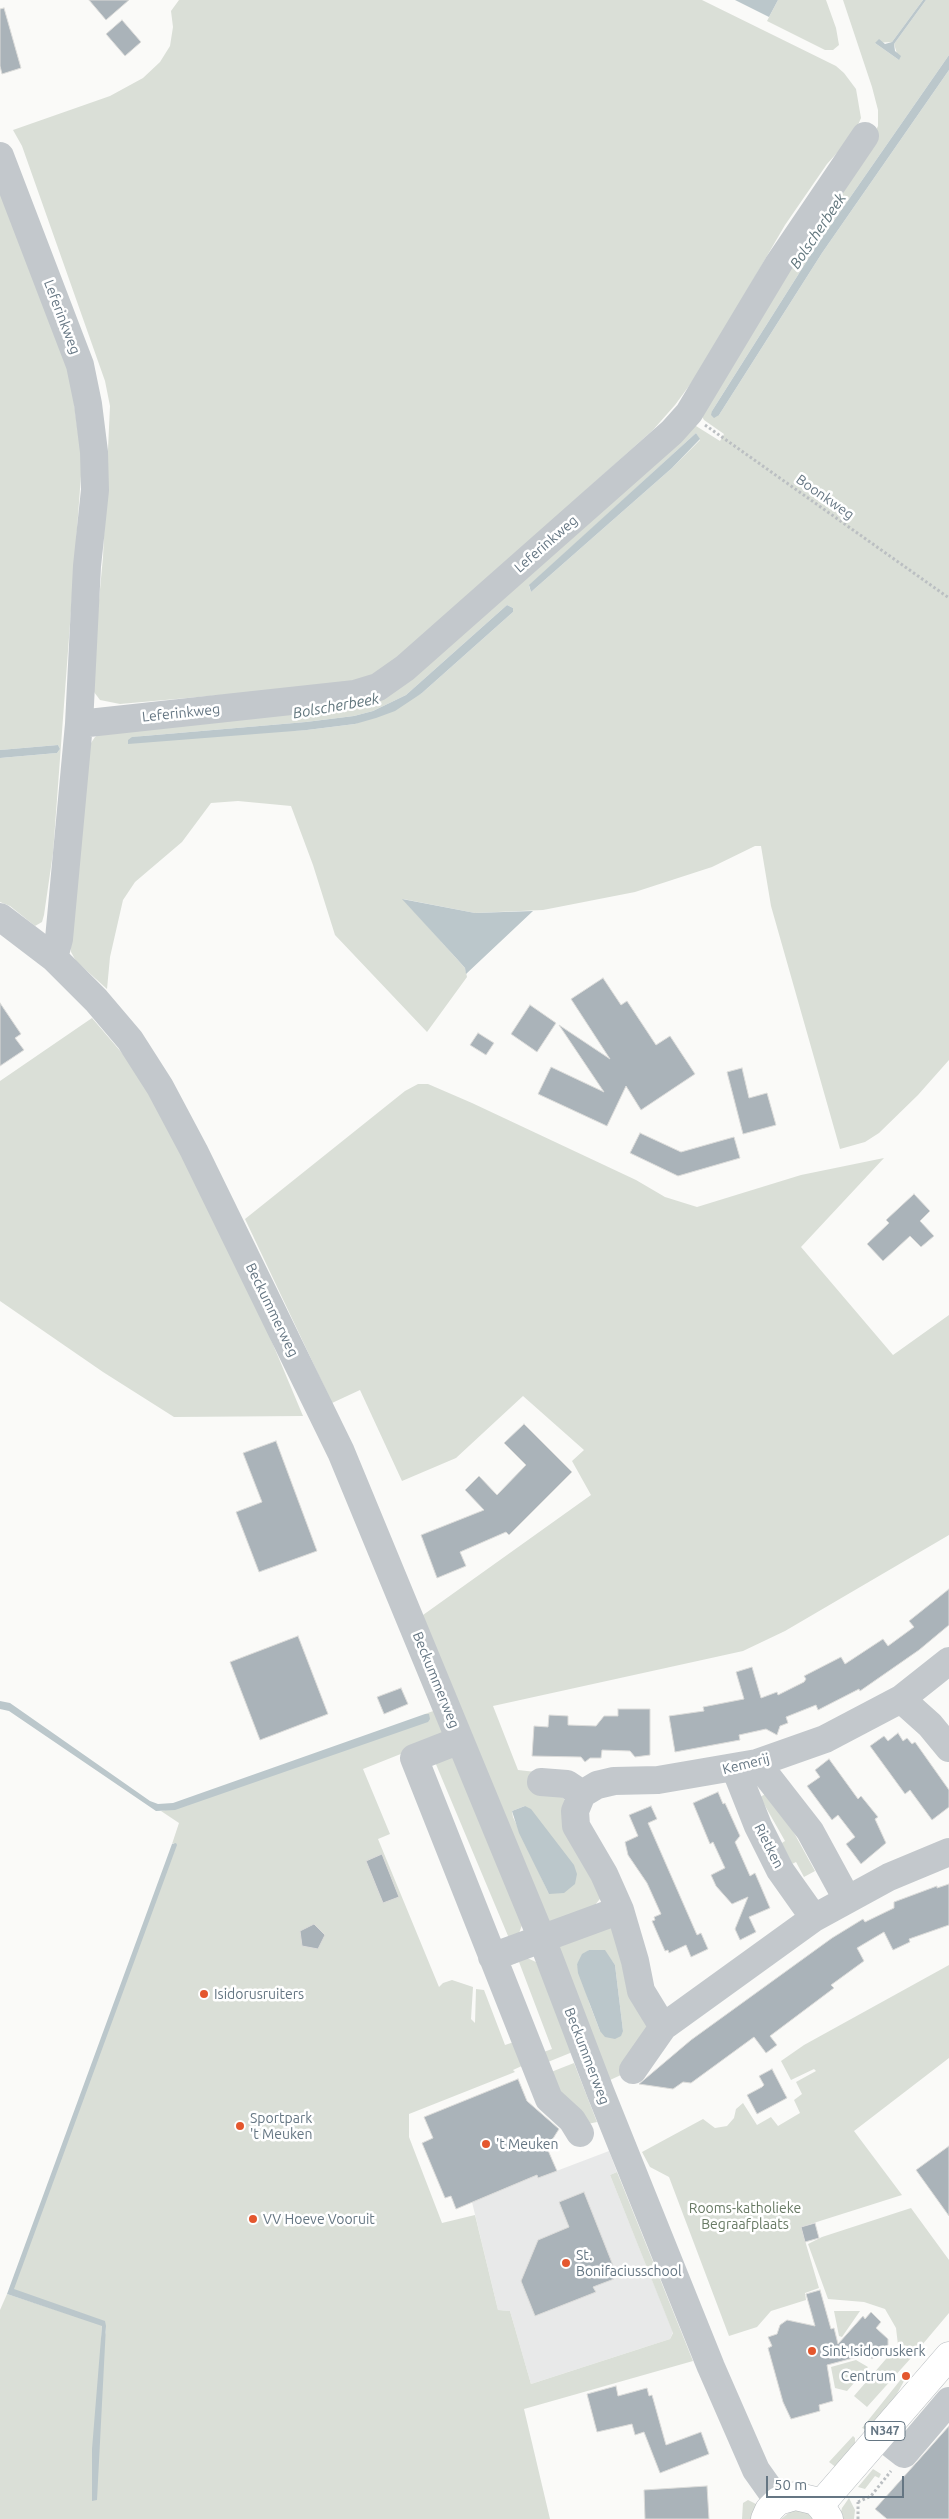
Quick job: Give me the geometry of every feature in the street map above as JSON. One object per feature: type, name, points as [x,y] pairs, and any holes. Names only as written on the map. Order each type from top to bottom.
[{"type":"main road","name":"N347","points":[[772,2510],[796,2496],[806,2497],[824,2512],[881,2436],[949,2356]]},
{"type":"street","name":"Leferinkweg","points":[[79,724],[355,694],[378,687],[405,668],[665,439],[689,413],[779,264],[865,136]]},
{"type":"street","name":"Leferinkweg","points":[[0,156],[80,365],[88,404],[94,452],[95,490],[87,566],[79,724],[59,939],[54,958]]},
{"type":"street","name":"Beckummerweg","points":[[0,917],[54,958],[96,1000],[130,1040],[160,1087],[194,1151],[341,1452],[542,1939],[600,2091],[715,2376],[772,2510]]},
{"type":"street","name":"Kemerij","points":[[582,1794],[597,1785],[614,1782],[658,1780],[746,1766],[825,1739],[901,1699],[949,1661]]},
{"type":"street","points":[[901,1699],[930,1725],[949,1748]]},
{"type":"street","points":[[460,1740],[414,1758],[549,2099],[572,2120],[580,2133]]},
{"type":"street","points":[[746,1766],[810,1831],[847,1899]]},
{"type":"street","name":"Rietken","points":[[746,1766],[758,1826],[780,1870],[814,1918]]},
{"type":"street","points":[[541,1782],[567,1784],[582,1794],[575,1811],[576,1826],[604,1874],[620,1910],[635,1961],[641,1991],[663,2027]]},
{"type":"street","points":[[633,2070],[663,2027],[814,1918],[889,1877],[949,1852]]},
{"type":"street","points":[[492,1957],[620,1910]]},
{"type":"street","points":[[881,2436],[904,2454],[949,2401]]},
{"type":"path","name":"Boonkweg","points":[[689,413],[949,598]]},
{"type":"path","points":[[858,2519],[858,2502],[871,2496],[904,2454]]},
{"type":"shaded area","points":[[735,0],[778,0],[769,17]]},
{"type":"shaded area","points":[[923,0],[926,0],[894,44],[895,51],[901,56],[899,60],[875,43],[879,39],[885,44],[892,42]]},
{"type":"shaded area","points":[[949,55],[949,70],[822,253],[719,415],[714,418],[711,415],[712,411],[815,248]]},
{"type":"shaded area","points":[[696,433],[700,439],[672,468],[531,592],[529,585]]},
{"type":"shaded area","points":[[507,605],[513,608],[513,612],[422,693],[395,711],[376,718],[355,724],[307,730],[128,744],[128,740],[132,737],[306,722],[354,716],[373,711],[406,695]]},
{"type":"shaded area","points":[[58,745],[60,749],[57,753],[0,758],[0,750]]},
{"type":"shaded area","points":[[402,899],[475,913],[533,911],[466,974],[465,968]]},
{"type":"shaded area","points":[[0,1701],[10,1703],[150,1801],[158,1804],[173,1803],[425,1714],[429,1714],[430,1719],[428,1722],[175,1810],[156,1811],[9,1711],[0,1709]]},
{"type":"shaded area","points":[[525,1806],[531,1809],[574,1865],[577,1874],[575,1884],[564,1893],[549,1894],[519,1833],[512,1811]]},
{"type":"shaded area","points":[[176,1843],[177,1845],[14,2289],[105,2321],[97,2500],[92,2501],[92,2449],[102,2326],[7,2294],[172,1844]]},
{"type":"shaded area","points":[[589,1950],[605,1950],[615,1965],[623,2031],[621,2036],[615,2039],[605,2037],[600,2031],[578,1973],[577,1964],[582,1954]]},
{"type":"shaded area","name":"St. Bonifaciusschool","points":[[609,2151],[617,2172],[610,2175],[673,2332],[670,2339],[531,2384],[510,2311],[498,2310],[472,2202],[537,2175],[538,2178]]},
{"type":"green space","points":[[179,0],[702,0],[836,66],[856,89],[861,118],[854,134],[827,164],[785,225],[700,371],[675,405],[653,430],[403,654],[379,672],[356,683],[120,704],[100,700],[94,692],[95,643],[103,557],[110,406],[105,381],[22,146],[13,130],[110,96],[143,78],[160,62],[170,46],[173,27],[171,11]]},
{"type":"green space","points":[[778,0],[826,0],[836,28],[839,45],[833,50],[825,50],[767,21]]},
{"type":"green space","points":[[843,0],[923,0],[892,42],[875,43],[899,60],[894,44],[926,0],[949,0],[949,55],[815,248],[712,411],[719,415],[822,253],[949,70],[949,1060],[918,1095],[879,1133],[865,1142],[840,1149],[771,906],[761,846],[755,846],[712,867],[635,892],[543,910],[475,913],[403,899],[465,968],[467,977],[427,1032],[335,935],[313,865],[291,806],[238,801],[211,803],[182,842],[135,882],[123,900],[110,957],[107,989],[76,961],[71,952],[69,935],[87,749],[95,737],[107,729],[364,701],[688,426],[696,426],[720,441],[724,434],[704,420],[700,413],[869,145],[878,126],[878,110]],"holes":[[[696,433],[700,440],[672,468],[531,592],[529,586]],[[507,605],[513,608],[513,612],[422,693],[355,724],[307,730],[132,737],[306,722],[354,716],[373,711],[406,695]]]},
{"type":"green space","points":[[0,187],[68,358],[82,462],[53,853],[44,915],[42,922],[35,926],[10,906],[0,902],[0,758],[57,753],[60,749],[58,745],[0,750]]},
{"type":"green space","points":[[92,1018],[134,1067],[152,1096],[233,1249],[303,1416],[174,1417],[103,1372],[0,1301],[0,1081]]},
{"type":"green space","points":[[418,1084],[428,1084],[636,1180],[665,1197],[697,1207],[801,1175],[884,1158],[801,1247],[893,1355],[949,1315],[949,1535],[785,1631],[743,1651],[493,1706],[518,1770],[536,1772],[566,1801],[603,1895],[591,1910],[561,1924],[545,1922],[416,1620],[591,1495],[572,1461],[584,1450],[523,1396],[456,1458],[402,1481],[360,1390],[332,1403],[245,1219],[405,1091]],"holes":[[[525,1806],[549,1894],[513,1817],[512,1811]]]},
{"type":"green space","name":"Sportpark 't Meuken","points":[[436,1710],[445,1730],[441,1738],[363,1769],[390,1834],[378,1839],[439,1987],[443,1983],[452,1980],[473,1987],[471,2019],[475,2023],[476,1989],[484,1990],[505,2045],[517,2041],[524,2065],[513,2070],[515,2072],[409,2114],[409,2137],[442,2223],[475,2215],[498,2310],[510,2311],[531,2384],[670,2339],[673,2333],[610,2175],[617,2172],[693,2361],[524,2409],[550,2519],[0,2519],[0,2310],[7,2294],[102,2325],[101,2345],[106,2332],[106,2326],[10,2292],[174,1843],[172,1844],[179,1823],[161,1811],[188,1805],[190,1801]]},
{"type":"green space","points":[[451,1752],[522,1925],[518,1936],[511,1943],[435,1762]]},
{"type":"green space","points":[[771,1791],[815,1871],[804,1877],[796,1862],[788,1866],[777,1846],[785,1841],[760,1797]]},
{"type":"green space","points":[[612,1925],[649,2025],[621,2075],[610,2080],[557,1949],[565,1938]],"holes":[[[589,1950],[604,1950],[615,1965],[623,2031],[600,2031],[577,1964]]]},
{"type":"green space","points":[[525,1957],[536,1962],[575,2051],[543,2064],[538,2054],[552,2049],[519,1962],[504,1968]]},
{"type":"green space","name":"Rooms-katholieke Begraafplaats","points":[[949,1965],[949,2058],[854,2131],[902,2195],[801,2227],[819,2288],[805,2293],[806,2300],[771,2311],[757,2327],[729,2336],[669,2177],[650,2167],[642,2152],[703,2119],[715,2128],[727,2126],[734,2118],[736,2109],[743,2103],[757,2125],[771,2117],[778,2126],[800,2113],[794,2100],[802,2094],[796,2082],[816,2071],[814,2069],[791,2080],[781,2061],[804,2045]]},
{"type":"green space","points":[[574,2063],[597,2122],[583,2125],[546,2074]]},
{"type":"green space","points":[[911,2208],[949,2260],[949,2313],[867,2407],[854,2396],[898,2345],[896,2328],[885,2309],[864,2302],[828,2299],[808,2244],[822,2237]]},
{"type":"green space","points":[[834,2311],[860,2311],[842,2337],[839,2336]]},
{"type":"green space","points":[[856,2360],[868,2367],[847,2391],[835,2388],[831,2367]]},
{"type":"green space","points":[[902,2378],[904,2381],[886,2414],[867,2430],[862,2428]]},
{"type":"green space","points":[[853,2436],[855,2438],[855,2447],[837,2468],[829,2462]]},
{"type":"green space","points":[[873,2469],[881,2474],[879,2478],[875,2476],[865,2489],[858,2487]]},
{"type":"green space","points":[[849,2498],[855,2510],[854,2519],[839,2519],[842,2508]]},
{"type":"green space","points":[[748,2500],[756,2504],[756,2519],[742,2519],[743,2503]]},
{"type":"green space","points":[[800,2510],[809,2514],[813,2519],[781,2519],[791,2511]]},
{"type":"building","points":[[89,0],[129,0],[106,20]]},
{"type":"building","points":[[4,8],[21,68],[2,74],[0,66],[0,9]]},
{"type":"building","points":[[122,20],[141,42],[125,56],[106,34]]},
{"type":"building","points":[[603,978],[621,1005],[627,1001],[656,1045],[670,1036],[695,1074],[641,1110],[626,1086],[607,1126],[538,1094],[551,1067],[604,1092],[559,1025],[610,1059],[571,999]]},
{"type":"building","points":[[0,1003],[21,1034],[15,1038],[24,1050],[0,1066]]},
{"type":"building","points":[[530,1005],[556,1023],[537,1052],[511,1034]]},
{"type":"building","points":[[478,1033],[494,1043],[486,1055],[470,1045]]},
{"type":"building","points":[[742,1068],[749,1098],[767,1093],[776,1125],[743,1134],[727,1072]]},
{"type":"building","points":[[640,1133],[681,1152],[734,1137],[740,1158],[678,1176],[630,1153]]},
{"type":"building","points":[[914,1194],[930,1211],[920,1221],[934,1236],[921,1247],[910,1236],[883,1261],[867,1244],[889,1223],[886,1220]]},
{"type":"building","points":[[524,1424],[572,1472],[509,1535],[506,1532],[460,1552],[466,1566],[437,1578],[421,1535],[484,1510],[465,1490],[479,1476],[497,1495],[526,1465],[504,1443]]},
{"type":"building","points":[[276,1441],[317,1551],[259,1572],[236,1512],[262,1502],[243,1453]]},
{"type":"building","points":[[949,1589],[949,1625],[919,1650],[860,1691],[859,1689],[818,1710],[816,1705],[786,1717],[788,1723],[780,1726],[777,1735],[766,1729],[739,1735],[740,1740],[675,1752],[669,1716],[704,1711],[703,1707],[744,1699],[736,1672],[752,1667],[761,1698],[777,1692],[778,1695],[804,1682],[806,1679],[804,1676],[841,1657],[845,1664],[883,1639],[888,1646],[914,1627],[909,1621]]},
{"type":"building","points":[[298,1636],[328,1714],[260,1740],[230,1662]]},
{"type":"building","points":[[401,1688],[408,1704],[384,1714],[377,1697]]},
{"type":"building","points":[[618,1709],[650,1709],[650,1755],[635,1757],[630,1751],[602,1750],[601,1758],[590,1758],[585,1762],[581,1757],[532,1756],[534,1726],[548,1727],[549,1715],[568,1716],[568,1725],[596,1726],[604,1716],[618,1716]]},
{"type":"building","points":[[898,1733],[903,1741],[907,1738],[912,1744],[915,1742],[949,1790],[949,1807],[932,1820],[910,1790],[905,1794],[870,1746],[884,1736],[888,1741]]},
{"type":"building","points":[[829,1759],[858,1799],[861,1796],[878,1817],[875,1819],[886,1843],[861,1864],[846,1844],[855,1837],[838,1815],[832,1820],[807,1786],[820,1777],[815,1770]]},
{"type":"building","points":[[718,1792],[740,1836],[735,1842],[750,1876],[755,1873],[770,1908],[749,1917],[756,1932],[740,1940],[735,1929],[748,1897],[732,1904],[716,1886],[711,1875],[725,1868],[713,1842],[710,1844],[693,1803]]},
{"type":"building","points":[[651,1806],[657,1819],[648,1823],[697,1935],[701,1933],[708,1949],[691,1957],[686,1945],[669,1953],[668,1950],[665,1951],[652,1921],[655,1920],[654,1917],[661,1914],[647,1883],[628,1855],[625,1842],[638,1836],[629,1815]]},
{"type":"building","points":[[382,1854],[399,1897],[383,1903],[366,1861]]},
{"type":"building","points":[[949,1884],[949,1925],[909,1939],[910,1942],[893,1950],[884,1932],[857,1948],[864,1961],[831,1985],[834,1988],[770,2036],[777,2045],[766,2053],[754,2037],[691,2083],[683,2082],[673,2089],[639,2084],[691,2040],[832,1938],[863,1919],[865,1922],[894,1908],[894,1902],[937,1886],[937,1888]]},
{"type":"building","points":[[314,1924],[325,1935],[318,1949],[302,1946],[300,1931]]},
{"type":"building","points":[[772,2069],[787,2098],[757,2114],[747,2095],[764,2085],[759,2076]]},
{"type":"building","name":"'t Meuken","points":[[518,2079],[527,2101],[559,2129],[547,2148],[557,2171],[538,2178],[537,2175],[456,2209],[451,2196],[445,2198],[422,2143],[433,2138],[424,2117]]},
{"type":"building","points":[[949,2146],[949,2216],[916,2170]]},
{"type":"building","points":[[584,2192],[616,2273],[614,2279],[593,2287],[596,2292],[535,2316],[521,2281],[538,2240],[569,2227],[559,2202]]},
{"type":"building","points":[[815,2223],[819,2238],[805,2242],[801,2227]]},
{"type":"building","name":"Sint-Isidoruskerk","points":[[820,2290],[831,2329],[834,2328],[838,2344],[863,2316],[865,2319],[871,2312],[881,2322],[876,2328],[888,2339],[888,2345],[872,2359],[864,2352],[861,2356],[827,2365],[833,2401],[819,2405],[820,2411],[791,2419],[783,2402],[768,2348],[772,2346],[768,2337],[777,2334],[780,2325],[787,2320],[815,2326],[806,2294]]},
{"type":"building","points":[[616,2386],[618,2396],[647,2388],[649,2396],[652,2395],[666,2445],[701,2432],[709,2454],[660,2473],[644,2432],[635,2435],[632,2424],[597,2432],[587,2394]]},
{"type":"building","points":[[949,2426],[949,2519],[887,2519],[875,2509]]},
{"type":"building","points":[[707,2486],[709,2519],[645,2519],[644,2490]]},
{"type":"place","name":"Isidorusruiters","points":[[204,1994]]},
{"type":"place","name":"Sportpark 't Meuken","points":[[240,2126]]},
{"type":"place","name":"'t Meuken","points":[[486,2144]]},
{"type":"place","name":"VV Hoeve Vooruit","points":[[253,2219]]},
{"type":"place","name":"St. Bonifaciusschool","points":[[566,2263]]},
{"type":"place","name":"Sint-Isidoruskerk","points":[[812,2351]]},
{"type":"place","name":"Centrum","points":[[906,2376]]},
{"type":"water label","name":"Bolscherbeek","points":[[818,231]]},
{"type":"water label","name":"Bolscherbeek","points":[[336,706]]}]
